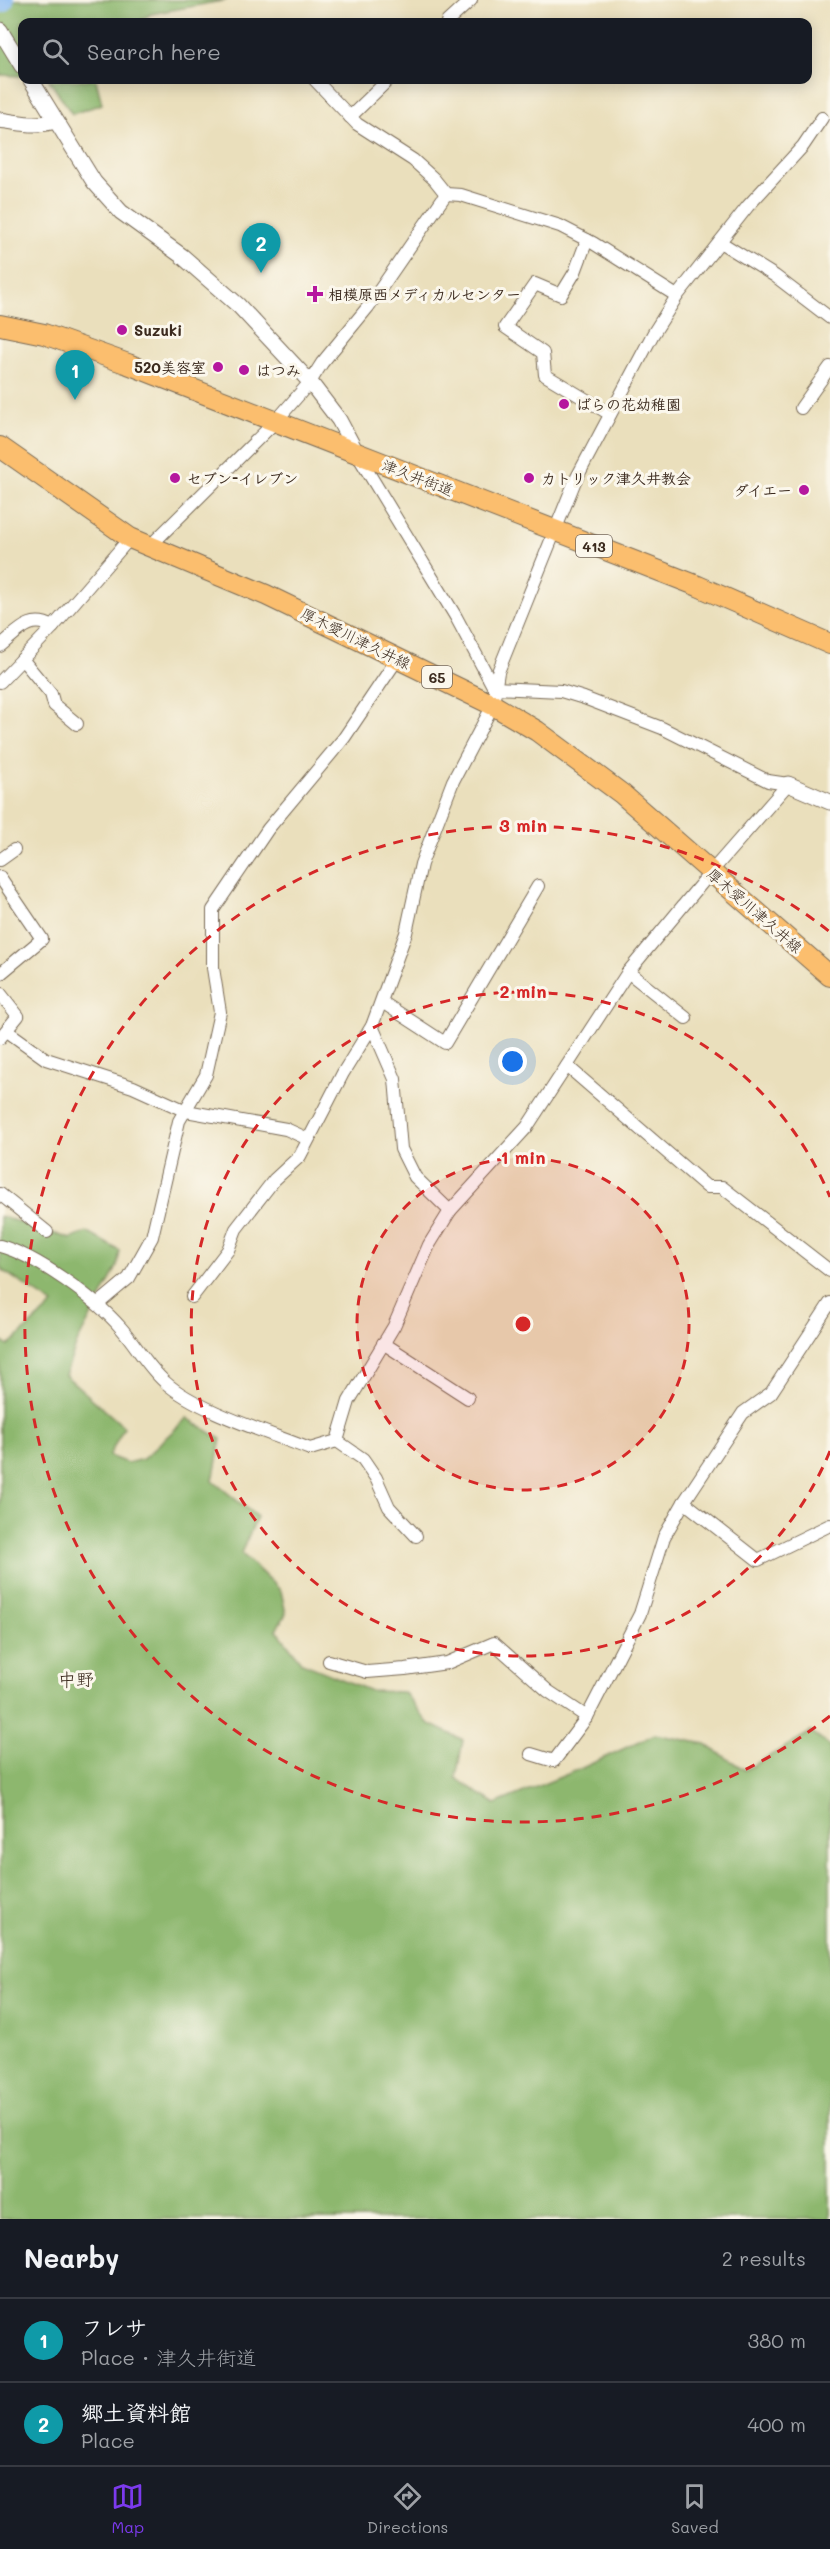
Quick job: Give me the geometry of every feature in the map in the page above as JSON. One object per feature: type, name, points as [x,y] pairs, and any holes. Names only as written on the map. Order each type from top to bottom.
[{"type":"main road","name":"津久井街道","points":[[0,325],[44,334],[80,346],[276,421],[707,590],[830,644]]},
{"type":"main road","name":"厚木愛川津久井線","points":[[0,447],[130,538],[266,595],[398,658],[494,697],[603,778],[830,976]]},
{"type":"street","points":[[451,18],[471,0]]},
{"type":"street","points":[[0,30],[18,59]]},
{"type":"street","points":[[33,84],[94,182],[121,212],[214,282],[310,382],[339,420],[456,617],[494,697]]},
{"type":"street","points":[[319,84],[357,124],[412,160],[434,179],[446,194],[461,195],[543,219],[587,240],[677,296]]},
{"type":"street","points":[[350,117],[384,84]]},
{"type":"street","points":[[192,1297],[228,1250],[236,1229],[274,1180],[300,1156],[343,1073],[372,1026],[406,933],[421,864],[453,781],[494,697],[498,672],[574,481],[609,414],[677,296],[778,171],[803,146],[822,118]]},
{"type":"street","points":[[0,120],[31,125],[56,121]]},
{"type":"street","points":[[149,547],[276,421],[310,382],[322,363],[368,307],[446,194]]},
{"type":"street","points":[[587,240],[575,272],[561,295],[535,284],[505,327],[543,353],[545,375],[609,414]]},
{"type":"street","points":[[720,242],[775,276],[830,318]]},
{"type":"street","points":[[801,408],[830,368]]},
{"type":"street","points":[[0,682],[53,627],[130,538]]},
{"type":"street","points":[[0,646],[31,623],[43,622],[53,627]]},
{"type":"street","points":[[98,1304],[129,1278],[152,1237],[179,1121],[206,1075],[220,1012],[213,968],[213,910],[268,829],[344,738],[398,658]]},
{"type":"street","points":[[22,659],[51,694],[54,705],[77,724]]},
{"type":"street","points":[[494,697],[561,691],[584,698],[662,728],[768,781],[788,784],[830,802]]},
{"type":"street","points":[[337,1441],[349,1401],[394,1326],[429,1245],[450,1211],[527,1127],[628,972],[788,784]]},
{"type":"street","points":[[0,860],[14,850]]},
{"type":"street","points":[[0,877],[42,939],[0,974]]},
{"type":"street","points":[[382,1002],[445,1043],[537,886]]},
{"type":"street","points":[[628,972],[686,1018]]},
{"type":"street","points":[[0,993],[18,1016],[4,1035],[46,1059],[133,1087],[186,1111],[286,1129],[308,1139]]},
{"type":"street","points":[[372,1026],[395,1079],[401,1149],[415,1177],[450,1211]]},
{"type":"street","points":[[567,1066],[707,1187],[722,1187],[830,1271]]},
{"type":"street","points":[[0,1194],[47,1232]]},
{"type":"street","points":[[0,1246],[34,1261],[98,1304],[122,1329],[165,1382],[188,1398],[310,1449],[337,1441]]},
{"type":"street","points":[[531,1754],[554,1761],[587,1717],[640,1614],[664,1537],[684,1502],[742,1413],[771,1393],[830,1304]]},
{"type":"street","points":[[383,1343],[468,1398]]},
{"type":"street","points":[[337,1441],[363,1459],[376,1478],[389,1507],[416,1536]]},
{"type":"street","points":[[684,1502],[758,1560],[830,1525]]},
{"type":"street","points":[[328,1661],[367,1672],[405,1670],[447,1663],[494,1643],[548,1691],[587,1717]]},
{"type":"green space","points":[[0,0],[227,0],[151,14],[144,18],[18,18],[18,76],[0,75]]},
{"type":"green space","points":[[52,84],[97,84],[102,104],[72,114]]},
{"type":"green space","points":[[0,1216],[71,1239],[87,1232],[120,1251],[117,1267],[77,1343],[65,1375],[124,1427],[109,1456],[127,1463],[143,1459],[187,1418],[221,1439],[213,1481],[257,1517],[241,1553],[281,1591],[286,1614],[276,1629],[302,1663],[371,1691],[404,1692],[428,1723],[463,1740],[456,1778],[495,1804],[580,1769],[655,1734],[705,1744],[745,1770],[811,1732],[830,1746],[830,2219],[0,2219],[0,1340],[8,1346],[53,1304],[2,1270],[0,1266]]},
{"type":"place","name":"郷土資料館","points":[[261,273]]},
{"type":"place","name":"相模原西メディカルセンター","points":[[315,294]]},
{"type":"place","name":"Suzuki","points":[[122,330]]},
{"type":"place","name":"520美容室","points":[[218,367]]},
{"type":"place","name":"はつみ","points":[[244,370]]},
{"type":"place","name":"フレサ","points":[[75,400]]},
{"type":"place","name":"ばらの花幼稚園","points":[[564,404]]},
{"type":"place","name":"セブン-イレブン","points":[[175,478]]},
{"type":"place","name":"カトリック津久井教会","points":[[529,478]]},
{"type":"place","name":"ダイエー","points":[[804,490]]},
{"type":"district","name":"中野","points":[[76,1679]]}]
